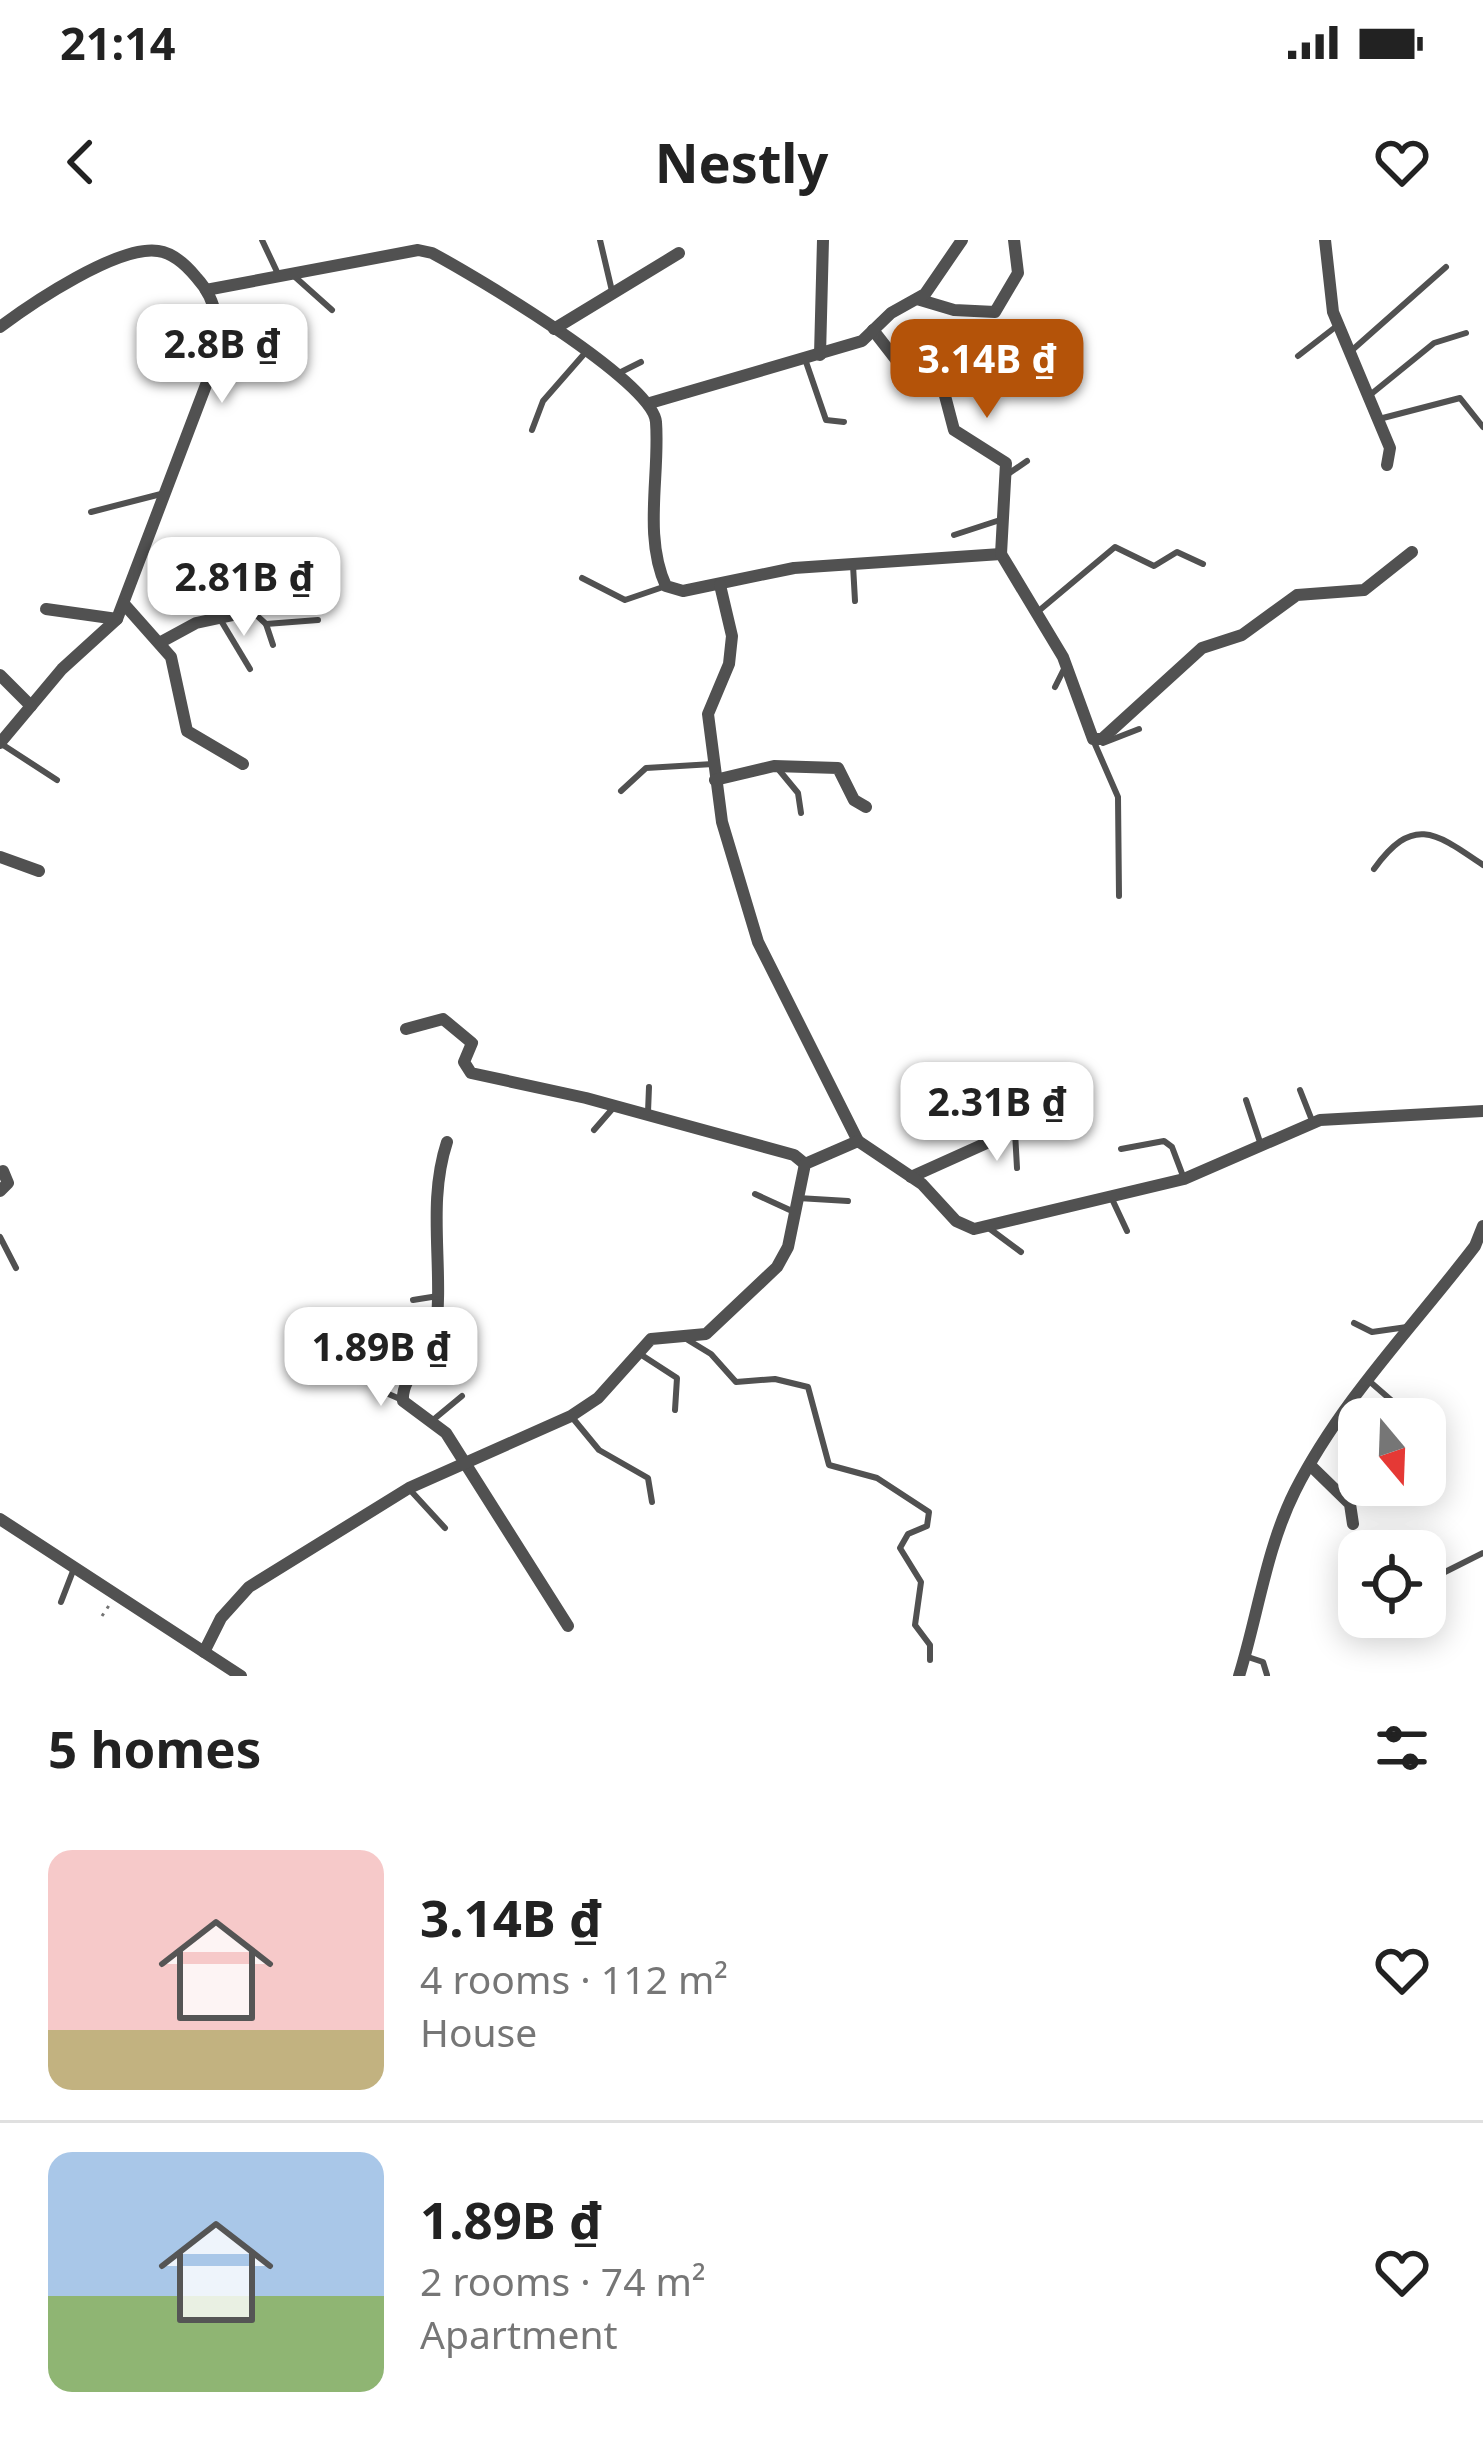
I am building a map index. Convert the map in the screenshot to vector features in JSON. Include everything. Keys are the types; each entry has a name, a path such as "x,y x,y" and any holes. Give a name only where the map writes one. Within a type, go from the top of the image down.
{"street":[{"path":"820,355 824,240"},
{"path":"650,403 854,344 916,299 962,240"},
{"path":"916,299 954,310 995,312 1018,273 1014,240"},
{"path":"1324,240 1338,325 1390,448 1387,465"},
{"path":"0,327 37,299 135,246 170,254 206,290 220,331 214,364 117,619 0,743"},
{"path":"206,290 430,247 588,351 650,403 656,422 654,518 666,586 682,591 781,570 1001,554"},
{"path":"554,329 612,291 659,270 679,253"},
{"path":"873,330 915,384 944,392 954,430 997,454 1008,474 1000,520 1001,554 1066,665 1094,742 1202,648 1242,635 1297,595 1364,590 1412,552"},
{"path":"161,642 196,623 252,611 263,580"},
{"path":"720,585 732,636 729,664 709,706 713,764 742,903 858,1141 911,1177 956,1221 974,1229 1112,1199 1184,1179 1262,1149 1312,1123 1483,1111"},
{"path":"124,604 161,642 178,674 188,731 243,764"},
{"path":"46,609 117,619"},
{"path":"0,674 31,706"},
{"path":"715,780 774,766 838,768 854,800 866,807"},
{"path":"0,856 39,871"},
{"path":"406,1029 443,1018 469,1036 472,1043 464,1062 471,1073 794,1155 806,1164"},
{"path":"911,1177 1014,1129 1009,1101 1034,1087"},
{"path":"806,1164 858,1141"},
{"path":"447,1142 435,1189 438,1296 434,1341 406,1383 403,1401 434,1420 466,1463 568,1626"},
{"path":"204,1652 221,1618 249,1587 409,1488 571,1416 598,1398 651,1340 706,1334 777,1267 788,1247 806,1164"},
{"path":"0,1191 8,1183 3,1171"},
{"path":"1239,1676 1259,1590 1294,1492 1406,1327 1475,1246 1483,1226"},
{"path":"1311,1466 1350,1504 1353,1524"},
{"path":"0,1519 241,1676"}],"lane":[{"path":"262,240 285,275 332,310"},
{"path":"600,240 612,291"},
{"path":"1348,354 1446,267"},
{"path":"1298,356 1338,325"},
{"path":"1366,399 1434,344 1466,334"},
{"path":"532,430 543,401 588,351"},
{"path":"805,359 826,420 844,422"},
{"path":"617,374 641,362"},
{"path":"1376,420 1460,398 1483,427"},
{"path":"1008,474 1027,460"},
{"path":"91,512 161,494"},
{"path":"954,535 1000,520"},
{"path":"1034,614 1115,547 1154,566 1177,552 1202,564"},
{"path":"853,565 854,601"},
{"path":"582,578 625,600 666,586"},
{"path":"252,611 266,624 273,645"},
{"path":"220,619 250,668"},
{"path":"266,624 318,620"},
{"path":"1054,686 1066,665"},
{"path":"1119,896 1118,797 1094,742 1138,729"},
{"path":"0,743 57,780"},
{"path":"621,791 640,770 713,764"},
{"path":"774,766 794,787 802,813"},
{"path":"1374,869 1397,839 1417,832 1446,842 1483,865"},
{"path":"648,1116 649,1087"},
{"path":"1300,1090 1312,1123"},
{"path":"1246,1100 1262,1149"},
{"path":"594,1130 614,1107"},
{"path":"1014,1129 1017,1168"},
{"path":"1121,1149 1169,1144 1184,1179"},
{"path":"754,1194 795,1213"},
{"path":"798,1198 848,1201"},
{"path":"1112,1199 1127,1231"},
{"path":"987,1227 1021,1252"},
{"path":"0,1237 16,1268"},
{"path":"413,1300 438,1296"},
{"path":"1354,1323 1378,1332 1406,1327"},
{"path":"678,1334 712,1354 736,1382 775,1378 808,1387 829,1466 878,1478 929,1512 926,1526 908,1534 900,1548 921,1582 915,1625 930,1646 930,1660"},
{"path":"637,1353 677,1378 675,1410"},
{"path":"354,1361 377,1389 403,1401"},
{"path":"1369,1380 1389,1398"},
{"path":"434,1420 462,1396"},
{"path":"571,1416 599,1450 644,1474 652,1502"},
{"path":"409,1488 445,1528"},
{"path":"1446,1571 1483,1553"},
{"path":"61,1602 74,1571"},
{"path":"1246,1656 1263,1662 1267,1675"}]}
